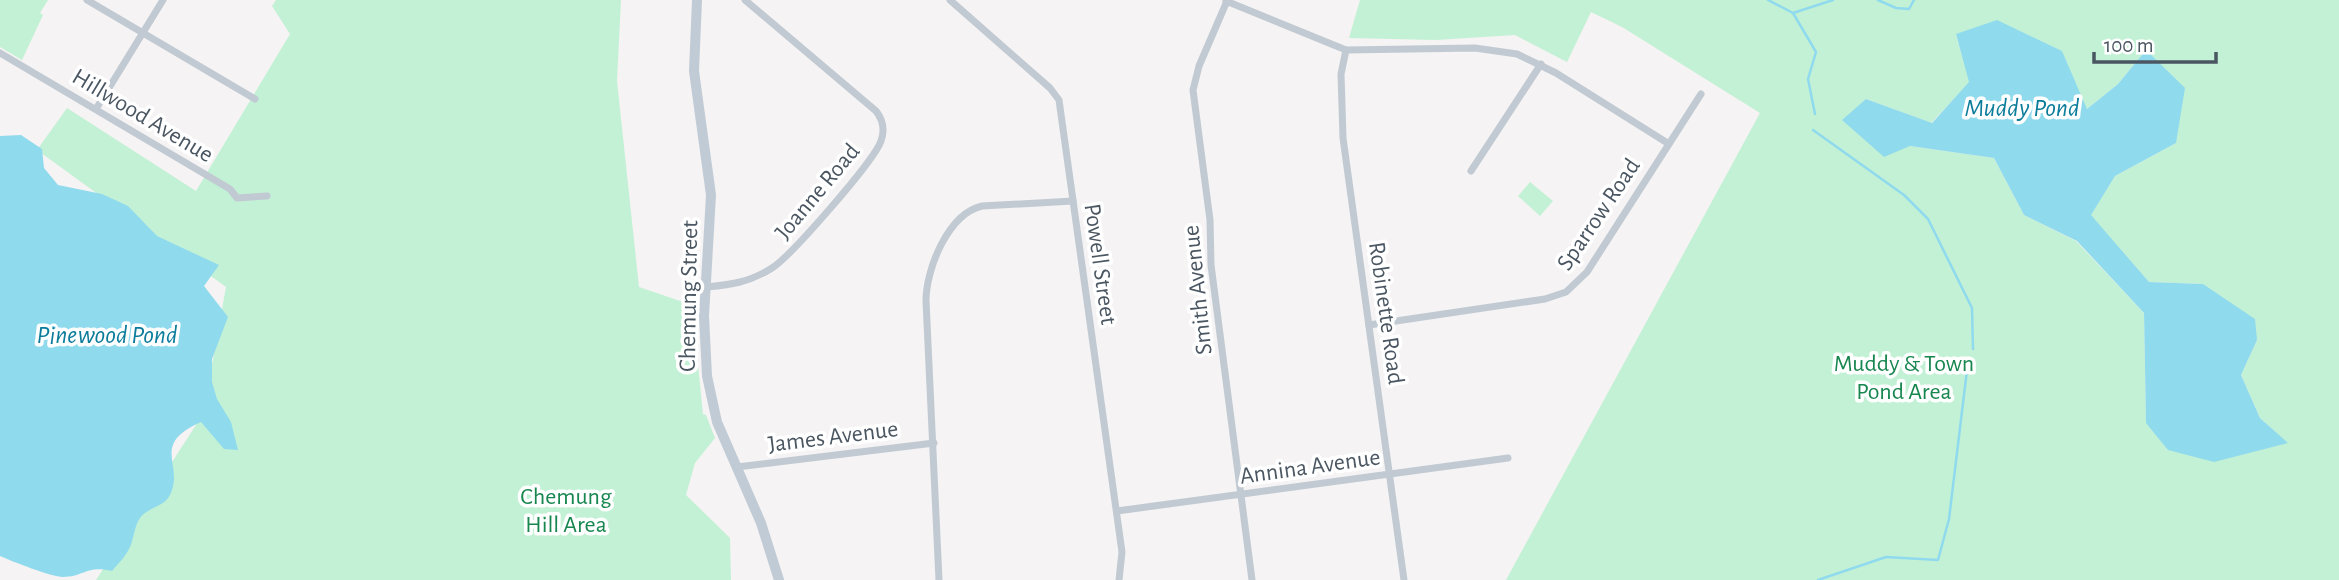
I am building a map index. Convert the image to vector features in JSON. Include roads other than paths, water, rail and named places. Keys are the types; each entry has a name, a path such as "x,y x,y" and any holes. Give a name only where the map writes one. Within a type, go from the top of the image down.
{"street":[{"path":"87,0 255,99"},
{"path":"96,109 163,0"},
{"name":"Chemung Street","path":"697,0 694,71 711,195 705,287 704,352 708,385 717,422 770,547 779,580"},
{"name":"Joanne Road","path":"705,287 753,279 783,259 873,156 883,134 876,111 745,0"},
{"name":"Powell Street","path":"950,0 1058,96 1117,511 1123,562 1119,580"},
{"path":"1225,1 1346,50 1489,49 1517,54 1541,64 1669,144"},
{"name":"Smith Avenue","path":"1225,1 1199,66 1193,97 1210,220 1211,265 1252,580"},
{"name":"Robinette Road","path":"1346,50 1341,74 1343,138 1404,580"},
{"name":"Hillwood Avenue","path":"0,53 230,189 237,198 267,195"},
{"path":"1471,172 1541,64"},
{"name":"Sparrow Road","path":"1369,325 1545,299 1566,292 1582,280 1701,94"},
{"path":"939,580 926,288 930,272 952,229 962,216 977,208 1073,201"},
{"name":"James Avenue","path":"737,467 934,443"},
{"name":"Annina Avenue","path":"1117,511 1508,458"}],"water":[{"name":"Muddy Pond","path":"1997,20 2062,51 2087,109 2118,84 2146,50 2185,88 2176,143 2115,176 2091,215 2149,282 2203,284 2255,319 2257,340 2241,375 2260,418 2288,443 2214,462 2168,450 2146,423 2144,313 2077,241 2024,215 1994,158 1910,146 1884,157 1842,120 1866,99 1932,123 1969,82 1956,34"},
{"name":"Pinewood Pond","path":"21,135 42,149 44,168 58,185 102,194 128,206 157,236 219,265 204,286 228,317 212,359 212,382 217,399 231,422 238,450 224,449 201,422 176,439 172,447 174,484 170,495 140,518 129,549 112,571 96,569 63,577 0,556 0,136"}],"waterway":[{"path":"1768,0 1793,13 1816,52 1808,79 1815,114"},
{"path":"1793,13 1833,0"},
{"path":"1878,0 1896,8 1909,9 1914,0"},
{"path":"1813,130 1904,195 1928,219 1972,308 1973,349"},
{"path":"1818,580 1886,557 1938,560 1949,519 1967,370"}],"park label":[{"name":"Muddy & Town Pond Area","path":"1904,377"},
{"name":"Chemung Hill Area","path":"566,510"}]}
